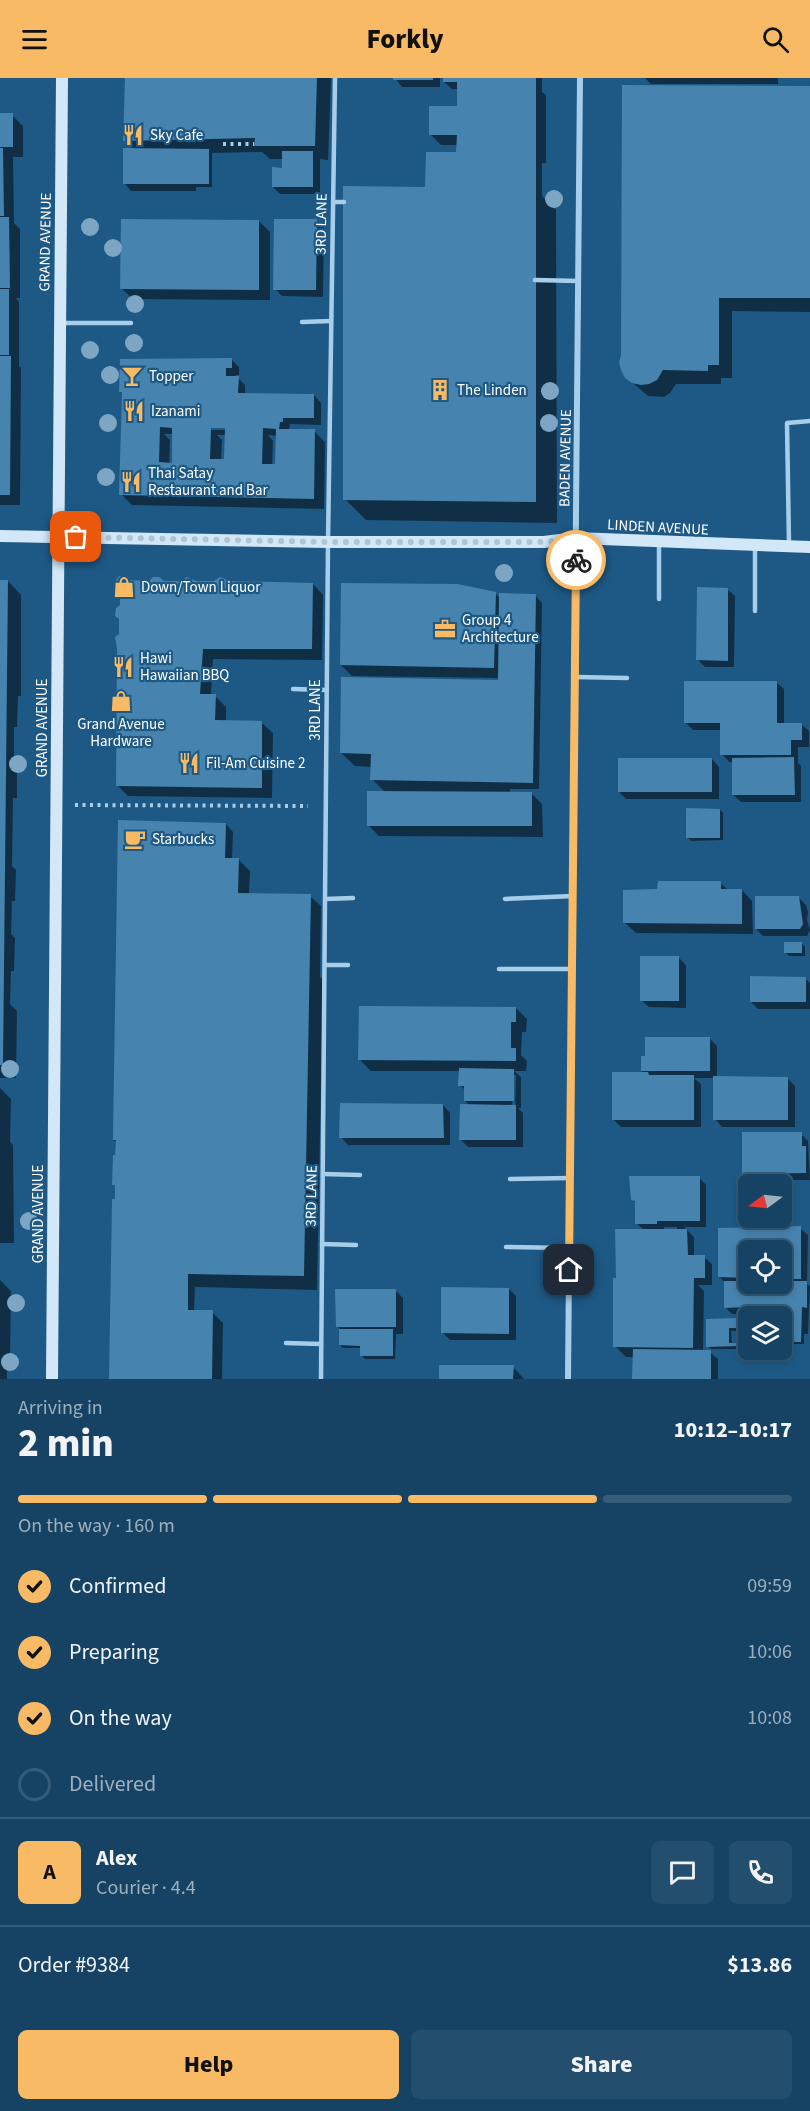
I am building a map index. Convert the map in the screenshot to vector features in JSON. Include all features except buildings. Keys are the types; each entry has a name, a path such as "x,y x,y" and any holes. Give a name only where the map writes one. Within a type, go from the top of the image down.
{"main road":[{"name":"GRAND AVENUE","path":"52,1379 62,78"},
{"name":"LINDEN AVENUE","path":"0,536 328,542 544,542 576,538 810,547"}],"street":[{"name":"BADEN AVENUE","path":"568,1379 580,78"}],"lane":[{"name":"3RD LANE","path":"321,1379 328,542 335,78"},
{"path":"333,202 344,202"},
{"path":"535,280 578,281"},
{"path":"302,322 331,321"},
{"path":"60,324 131,323"},
{"path":"789,547 786,423 810,421"},
{"path":"659,542 659,599"},
{"path":"754,546 755,611"},
{"path":"574,677 627,678"},
{"path":"293,689 327,690"},
{"path":"505,899 573,896"},
{"path":"325,899 352,898"},
{"path":"325,965 348,965"},
{"path":"499,969 572,969"},
{"path":"323,1174 360,1175"},
{"path":"510,1179 570,1178"},
{"path":"322,1244 356,1245"},
{"path":"506,1247 569,1248"},
{"path":"286,1343 321,1344"}],"path":[{"path":"223,144 254,144"},
{"path":"57,805 326,806"}],"way so far":[{"path":"76,537 328,542 544,542 576,538 576,560"}],"place":[{"name":"Sky Cafe","path":"133,135"},
{"name":"Topper","path":"132,376"},
{"name":"The Linden","path":"440,390"},
{"name":"Izanami","path":"134,411"},
{"name":"Thai Satay Restaurant and Bar","path":"131,482"},
{"name":"Down/Town Liquor","path":"124,587"},
{"name":"Group 4 Architecture","path":"445,629"},
{"name":"Hawi Hawaiian BBQ","path":"123,667"},
{"name":"Grand Avenue Hardware","path":"121,701"},
{"name":"Fil-Am Cuisine 2","path":"189,763"},
{"name":"Starbucks","path":"135,839"}],"route":[{"path":"569,1270 576,560"}]}
